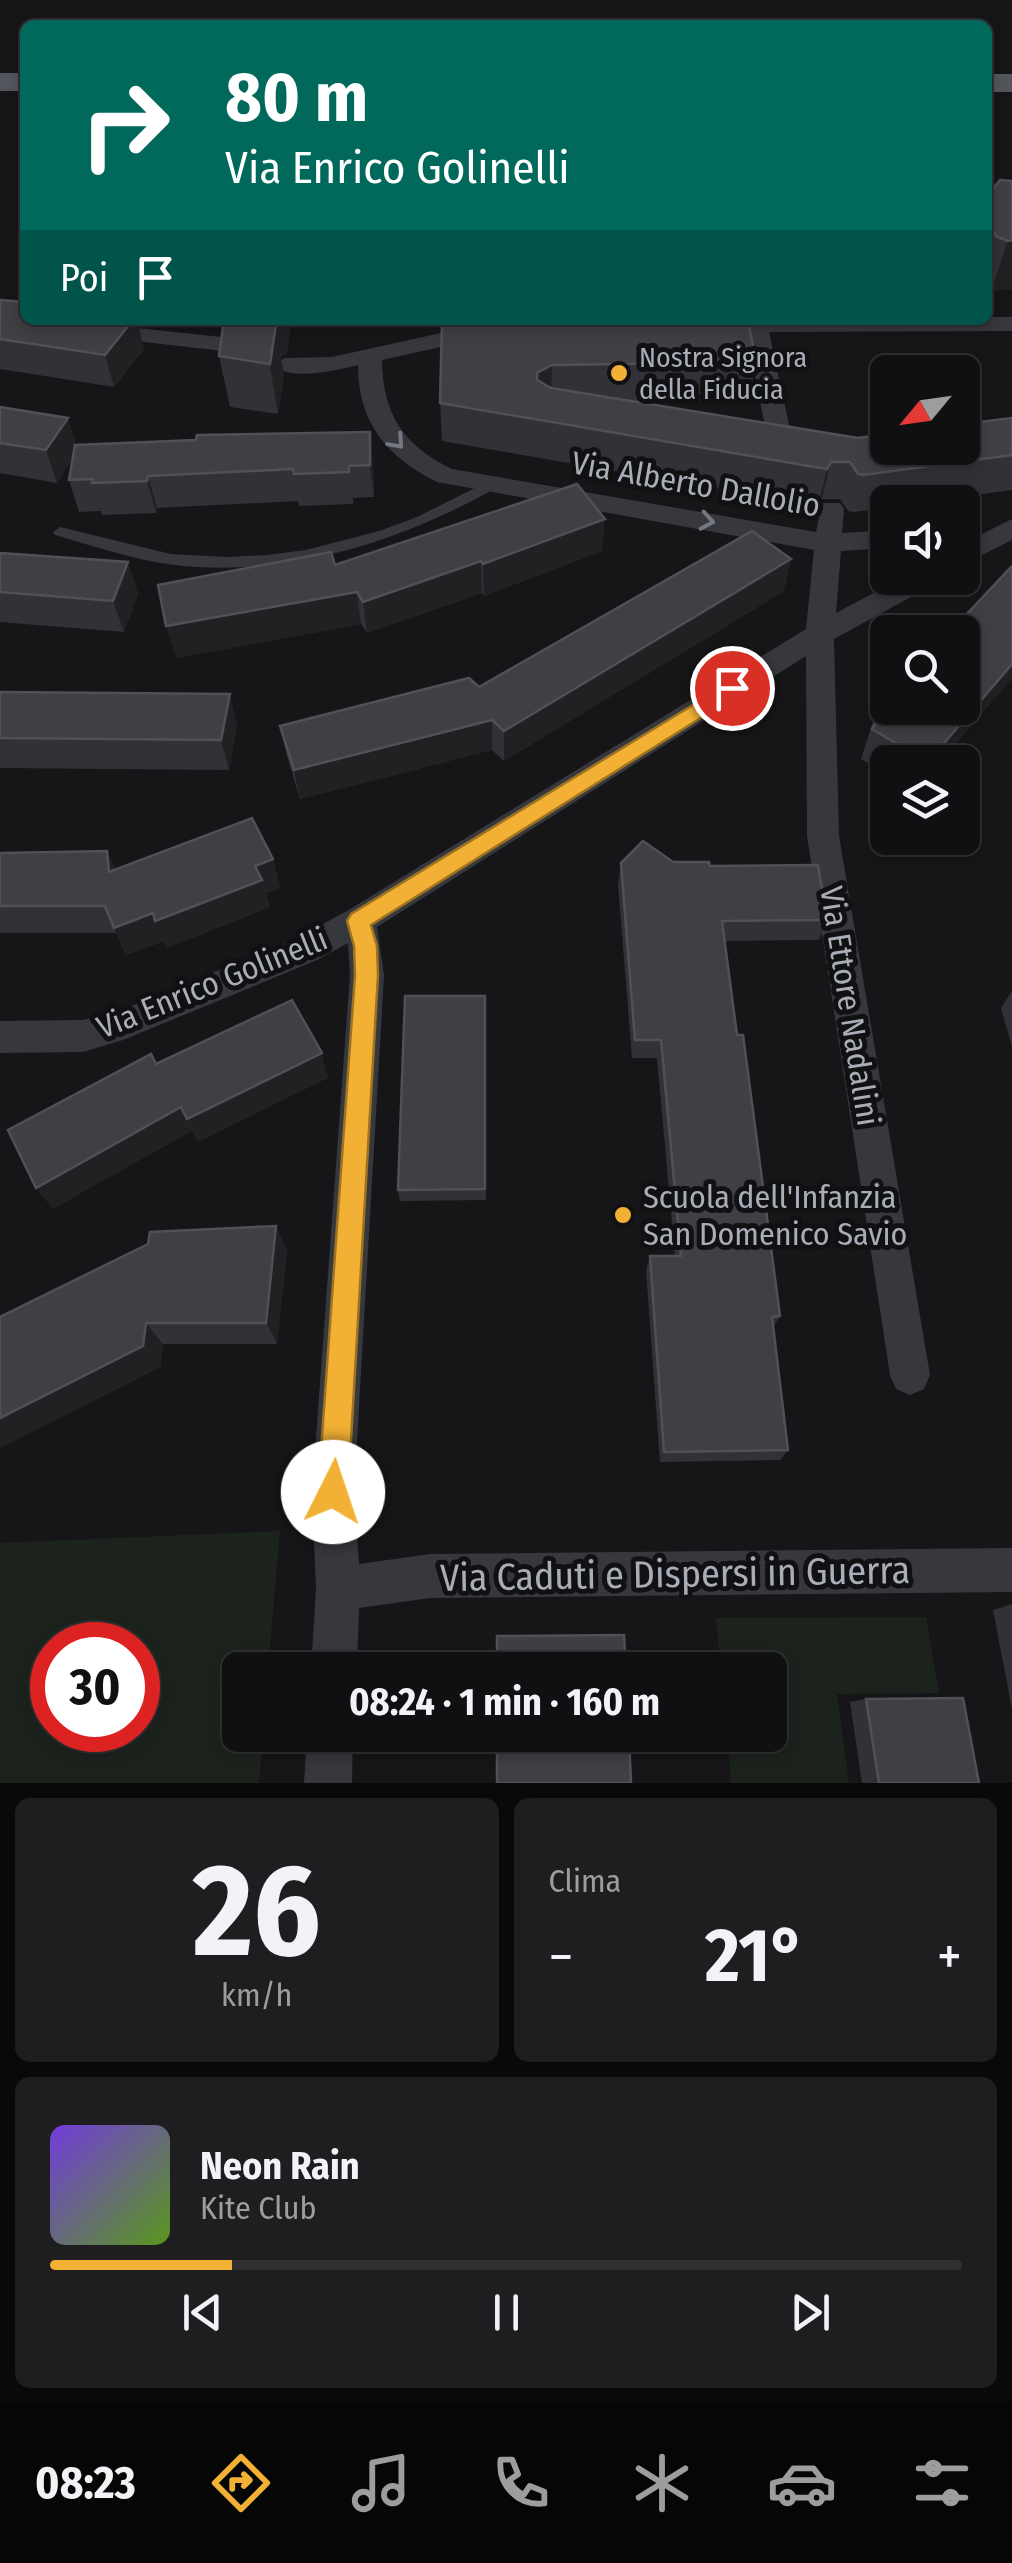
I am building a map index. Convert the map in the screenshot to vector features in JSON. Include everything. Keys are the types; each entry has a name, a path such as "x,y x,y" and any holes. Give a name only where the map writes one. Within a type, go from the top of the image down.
{"street":[{"path":"756,325 780,441 870,446"},
{"path":"75,328 240,353"},
{"path":"286,359 332,364 498,328"},
{"name":"Via Alberto Dallolio","path":"370,354 369,391 374,410 402,450 446,476 828,542 870,540"},
{"path":"759,449 834,468 870,456"},
{"path":"820,634 831,508"},
{"path":"980,528 1012,525"},
{"path":"980,545 1012,525"},
{"name":"Via Enrico Golinelli","path":"0,1038 83,1036 122,1025 305,950 359,921 820,634 892,595"},
{"name":"Via Ettore Nadalini","path":"820,634 823,836 910,1376"},
{"path":"335,1652 338,1589 333,1492 366,975 366,946 359,921"},
{"name":"Via Caduti e Dispersi in Guerra","path":"338,1589 430,1576 1012,1570"},
{"path":"328,1783 329,1752"}],"lane":[{"path":"60,532 186,561 283,558 340,549 377,538 493,484"}],"shaded area":[{"path":"280,1531 270,1652 222,1652 222,1752 262,1752 259,1783 0,1783 0,1543"},
{"path":"926,1617 939,1693 837,1694 849,1783 731,1783 728,1752 787,1752 787,1652 719,1652 716,1618"}],"building":[{"path":"1000,180 1012,181 1012,240 997,237 992,230 992,190"},
{"path":"0,300 20,302 20,325 129,325 105,355 0,339"},
{"path":"223,325 276,325 270,364 219,356"},
{"path":"442,325 749,325 756,362 552,365 537,373 537,380 551,388 858,438 870,436 870,465 938,465 863,475 850,462 831,462 827,469 440,403"},
{"path":"0,407 68,418 46,450 0,443"},
{"path":"1012,418 1012,455 980,459 980,422"},
{"path":"370,432 370,465 349,466 349,472 294,474 293,469 148,476 147,481 69,480 75,445 196,440 197,435"},
{"path":"577,484 605,519 483,564 481,561 363,602 357,592 166,626 158,585 331,552 335,565"},
{"path":"752,531 791,559 504,731 492,720 294,770 280,726 469,678 479,687"},
{"path":"0,553 128,562 113,601 0,592"},
{"path":"1012,566 1012,664 980,701 980,615 966,615"},
{"path":"0,692 230,694 221,740 0,738"},
{"path":"874,725 960,725 943,745 899,745 872,729"},
{"path":"252,818 273,859 255,866 262,880 155,921 153,913 114,928 105,906 0,906 0,853 107,851 109,872"},
{"path":"643,841 673,862 709,862 710,866 818,865 827,920 722,921 737,1035 743,1035 780,1316 772,1317 788,1450 664,1452 650,1256 681,1256 661,1040 635,1040 621,863"},
{"path":"405,996 485,996 485,1189 398,1190"},
{"path":"292,1000 322,1053 187,1119 181,1107 36,1188 8,1130 151,1054 156,1064"},
{"path":"276,1226 266,1323 146,1323 143,1346 0,1418 0,1317 148,1244 150,1232"},
{"path":"624,1635 625,1652 497,1652 497,1636"},
{"path":"963,1698 979,1783 879,1783 866,1699"},
{"path":"497,1752 630,1752 631,1783 497,1783"}],"place":[{"name":"Nostra Signora della Fiducia","path":"619,373"},
{"name":"Scuola dell'Infanzia San Domenico Savio","path":"623,1215"}],"route":[{"path":"333,1492 366,975 366,946 359,921 732,688"}]}
